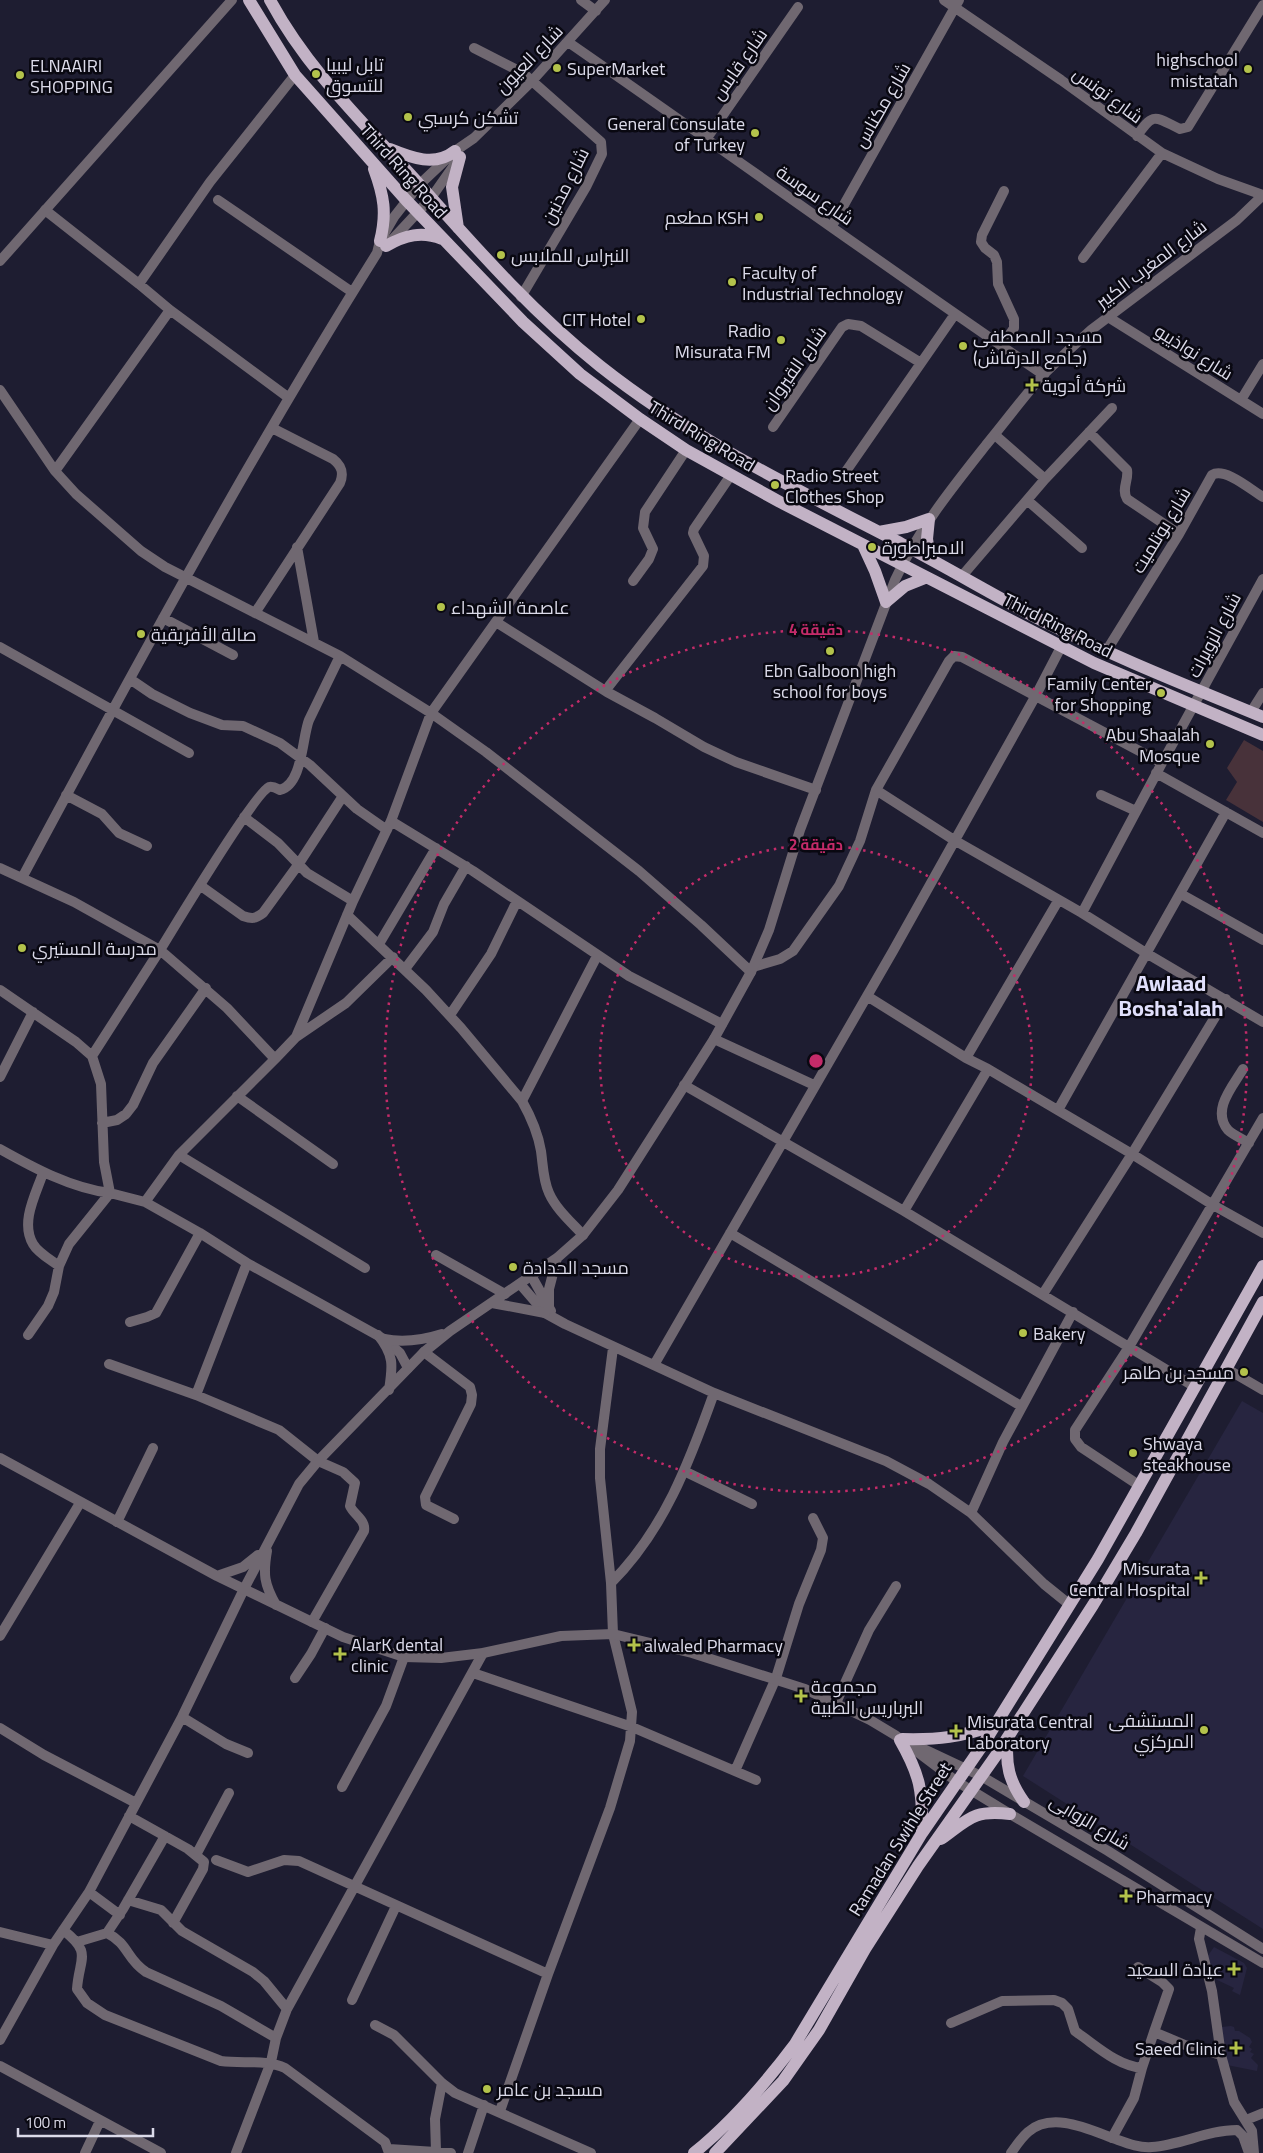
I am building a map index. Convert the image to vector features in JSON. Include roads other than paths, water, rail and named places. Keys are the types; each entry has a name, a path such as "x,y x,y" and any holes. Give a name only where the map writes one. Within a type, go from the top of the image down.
{"main road":[{"name":"Third Ring Road","path":"249,0 294,74 406,200 551,348 580,374 640,419 686,450 731,475 901,566 1094,664 1263,735"},
{"name":"Third Ring Road","path":"270,0 296,42 328,85 521,297 598,364 675,421 740,459 1040,619 1257,715"},
{"path":"385,147 418,160 440,159 458,154 452,187 452,198 458,230"},
{"path":"369,160 378,179 385,207 385,224 381,247"},
{"path":"381,247 406,236 418,234 444,240"},
{"path":"879,532 906,527 929,519 927,531 930,559"},
{"path":"863,545 886,602 905,586 925,578"},
{"name":"Ramadan Swihle Street","path":"694,2153 750,2099 775,2071 794,2044 922,1833 995,1725 1098,1559 1263,1266"},
{"name":"Ramadan Swihle Street","path":"714,2153 777,2088 819,2030 865,1949 970,1790 1008,1737 1115,1570 1263,1302"},
{"path":"899,1738 942,1739 967,1734 995,1725"},
{"path":"1008,1737 1006,1753 1008,1773 1024,1802"},
{"path":"899,1738 915,1767 921,1788 922,1833"},
{"path":"933,1845 977,1814 992,1812 1010,1814"}],"street":[{"path":"0,261 232,0"},
{"path":"581,0 596,10"},
{"name":"شارع العيون","path":"458,154 532,81 605,0"},
{"name":"شارع تونس","path":"944,0 957,4 1162,153 1218,179 1263,195"},
{"name":"شارع مكناس","path":"832,226 957,4"},
{"path":"1137,136 1148,120 1152,118 1158,118 1180,129 1188,127 1263,5"},
{"name":"شارع قابس","path":"707,138 798,7"},
{"name":"شارع سوسة","path":"568,42 832,226 954,314 1044,375"},
{"name":"شارع مدنين","path":"474,48 523,73 601,142 602,154 586,187 521,297"},
{"path":"139,284 210,182 294,74"},
{"path":"1083,258 1162,153"},
{"path":"22,878 163,618 289,398 381,247 406,200 420,185 458,154"},
{"path":"381,247 431,198 458,154"},
{"path":"1002,346 1014,328 1014,319 998,284 997,262 994,255 981,242 982,235 1004,191"},
{"name":"شارع المغرب الكبير","path":"450,1331 532,1277 583,1235 618,1190 714,1039 752,970 768,930 800,830 886,602 910,548 929,519 1044,375 1091,330 1236,220 1263,195"},
{"path":"218,200 352,292"},
{"path":"45,210 170,310 289,398"},
{"path":"55,471 170,310"},
{"path":"842,477 954,314"},
{"name":"شارع نواذيبو","path":"1108,317 1263,414"},
{"name":"شارع القيروان","path":"772,427 842,327 848,324 861,326 921,363"},
{"path":"1241,400 1263,364"},
{"path":"0,390 55,471 76,494 141,552 153,560 340,656 431,713 486,752 639,871 752,970 787,956 797,947 839,886 854,858 876,790 949,661 954,656 962,657 1162,762"},
{"path":"962,576 1045,479 1112,408"},
{"path":"296,1037 353,901 389,826 431,713 640,419"},
{"path":"255,612 340,483 342,473 338,463 333,459 272,428"},
{"path":"1089,432 1127,470 1128,476 1124,491 1127,499 1179,534"},
{"path":"995,435 1045,479"},
{"path":"633,581 649,559 653,549 644,528 645,512 686,450"},
{"name":"شارع بوتلميت","path":"1107,650 1179,534 1210,478 1215,473 1225,473 1263,497"},
{"path":"609,686 703,566 704,556 693,533 694,529 731,475"},
{"path":"1027,500 1082,548"},
{"path":"297,548 314,642"},
{"name":"شارع الزويرات","path":"1082,913 1156,773 1263,579"},
{"path":"163,618 233,655"},
{"path":"496,622 607,692 704,748 736,762 816,790"},
{"path":"0,647 190,753"},
{"path":"654,1365 781,1141 867,996 1035,697 1061,647"},
{"path":"92,1056 244,817 266,790 272,787 280,790 284,789 290,782 302,758 308,722 340,656"},
{"path":"130,679 152,694 190,714 222,725 243,726 280,743 302,758 343,796 389,826 436,848 466,866 597,956 643,984 722,1024"},
{"path":"1257,715 1263,693"},
{"path":"1156,773 1263,833"},
{"path":"876,790 954,840 1082,913 1263,1022"},
{"path":"66,795 102,814 119,833 147,846"},
{"path":"1100,795 1136,811"},
{"path":"201,886 243,916 251,919 256,918 263,913 298,865 343,796"},
{"path":"1058,1110 1226,812"},
{"path":"244,817 278,842 306,873 353,901"},
{"path":"379,944 436,848"},
{"path":"405,969 433,932 444,904 466,866"},
{"path":"0,868 74,902 160,950 206,988 275,1058"},
{"path":"1181,894 1263,940"},
{"path":"450,1016 491,954 517,901"},
{"path":"966,1058 1058,901"},
{"path":"348,916 405,969 450,1016 522,1101 539,1139 544,1178 550,1195 583,1235"},
{"path":"522,1101 597,956"},
{"path":"145,1202 179,1155 296,1037 346,1003 393,958"},
{"path":"102,1123 117,1120 126,1114 133,1105 153,1063 206,988"},
{"path":"0,990 76,1042 92,1056 101,1084 104,1162 110,1193 69,1244 59,1266 54,1292 48,1306 28,1336"},
{"path":"867,996 966,1058 988,1068 1132,1154 1212,1205 1263,1233"},
{"path":"1043,1294 1132,1154 1226,1000"},
{"path":"0,1077 33,1012"},
{"path":"714,1039 814,1085"},
{"path":"904,1211 988,1068"},
{"path":"1243,1069 1222,1104 1222,1114 1228,1129 1249,1143"},
{"path":"684,1085 904,1211 1195,1387"},
{"path":"237,1096 334,1164"},
{"path":"1140,1486 1081,1447 1074,1435 1080,1419 1129,1347 1263,1118"},
{"path":"0,1149 43,1173 96,1191 145,1202 200,1233 247,1263 381,1337 396,1342 411,1341 450,1331"},
{"path":"179,1155 365,1268"},
{"path":"43,1173 27,1226 33,1245 59,1266"},
{"path":"130,1322 156,1313 200,1233"},
{"path":"730,1233 1021,1406"},
{"path":"436,1255 505,1294"},
{"path":"547,1311 549,1289 557,1258"},
{"path":"196,1395 247,1263"},
{"path":"532,1277 547,1311"},
{"path":"520,1284 559,1321 613,1348 714,1393 886,1461 929,1484 971,1513 1044,1584 1070,1605"},
{"path":"492,1303 547,1311"},
{"path":"971,1513 989,1470 1021,1406 1073,1312"},
{"path":"0,2040 53,1945 89,1892 182,1717 244,1589 299,1484 318,1461 408,1368 450,1331"},
{"path":"381,1337 400,1353 408,1368"},
{"path":"381,1337 392,1359 388,1390"},
{"path":"500,2111 548,1974 610,1808 630,1741 632,1726 629,1697 613,1634 611,1583 600,1478 600,1449 613,1348"},
{"path":"424,1352 470,1387 472,1395 470,1404 425,1497 426,1504 430,1508 454,1520"},
{"path":"109,1364 196,1395 279,1430 318,1461 343,1472 355,1483 350,1506 365,1526 351,1556 312,1622"},
{"path":"1227,1369 1263,1390"},
{"path":"611,1583 633,1560 649,1538 684,1472 714,1393"},
{"path":"117,1522 153,1448"},
{"path":"0,1458 217,1576 363,1645 404,1657 441,1658 483,1653 561,1636 613,1634 657,1643 776,1678 836,1703 899,1738"},
{"path":"684,1472 752,1504"},
{"path":"1,1631 80,1503"},
{"path":"735,1771 776,1678 801,1596 823,1545 822,1534 814,1518"},
{"path":"217,1576 243,1567 252,1561 267,1544"},
{"path":"267,1544 264,1577 267,1590 276,1604"},
{"path":"836,1703 869,1630 896,1586"},
{"path":"295,1678 325,1628"},
{"path":"236,2153 271,2062 276,2038 287,2009 483,1653"},
{"path":"342,1787 386,1706 404,1657"},
{"path":"473,1673 632,1726 756,1780"},
{"path":"182,1717 226,1744 248,1753"},
{"path":"0,1728 44,1755 136,1803"},
{"name":"شارع الزوابى","path":"899,1738 981,1776 1108,1851 1263,1949"},
{"name":"شارع الزوابى","path":"899,1738 970,1790 1263,1963"},
{"path":"196,1855 229,1793"},
{"path":"129,1816 196,1855 204,1862 203,1869 173,1923"},
{"path":"77,1942 107,1933 120,1915 165,1836"},
{"path":"1098,1866 1108,1851"},
{"path":"216,1860 248,1872 284,1860 299,1861 548,1974"},
{"path":"89,1892 120,1915"},
{"path":"128,1900 161,1910 173,1923 192,1937 253,1972 264,1981 287,2009"},
{"path":"352,2000 396,1906"},
{"path":"1201,1928 1199,1939 1212,1991 1221,2055 1234,2102 1252,2131 1254,2153"},
{"path":"63,1930 82,1949 83,1957 77,1989 86,2003 105,2015 221,2062 237,2064 271,2062 288,2070 385,2142 389,2151 436,2150 451,2153"},
{"path":"0,1932 53,1945"},
{"path":"107,1933 118,1939 136,1965 146,1972 221,2006 276,2038"},
{"path":"1112,2138 1134,2098 1142,2068 1169,1989 1162,1982 1138,1968"},
{"path":"951,2023 1002,2001 1058,2000 1068,2009 1075,2031 1115,2060 1131,2067 1142,2068"},
{"path":"375,2025 394,2035 442,2083 456,2093 591,2153"},
{"path":"1154,2032 1185,2045 1221,2055"},
{"path":"0,2066 161,2153"},
{"path":"436,2150 435,2119 442,2083"},
{"path":"468,2153 484,2105"},
{"path":"1246,2120 1263,2113"},
{"path":"85,2153 100,2121"},
{"path":"1011,2153 1029,2131 1043,2124 1059,2122 1151,2150 1224,2130 1237,2130 1243,2136 1249,2153"}],"place":[{"name":"SuperMarket","path":"557,68"},
{"name":"highschool mistatah","path":"1248,69"},
{"name":"تابل ليبيا للتسوق","path":"316,74"},
{"name":"ELNAAIRI SHOPPING","path":"20,75"},
{"name":"تشكن كرسبي","path":"408,117"},
{"name":"General Consulate of Turkey","path":"755,133"},
{"name":"مطعم KSH","path":"759,217"},
{"name":"النبراس للملابس","path":"501,255"},
{"name":"Faculty of Industrial Technology","path":"732,282"},
{"name":"CIT Hotel","path":"641,319"},
{"name":"Radio Misurata FM","path":"781,340"},
{"name":"مسجد المصطفى (جامع الدرقاش)","path":"963,346"},
{"name":"شركة أدوية","path":"1032,385"},
{"name":"Radio Street Clothes Shop","path":"775,485"},
{"name":"الامبراطورة","path":"872,547"},
{"name":"عاصمة الشهداء","path":"441,607"},
{"name":"صالة الأفريقية","path":"141,634"},
{"name":"Ebn Galboon high school for boys","path":"830,651"},
{"name":"Family Center for Shopping","path":"1161,693"},
{"name":"Abu Shaalah Mosque","path":"1210,744"},
{"name":"مدرسة المستيري","path":"22,948"},
{"name":"مسجد الحدادة","path":"513,1267"},
{"name":"Bakery","path":"1023,1333"},
{"name":"مسجد بن طاهر","path":"1244,1372"},
{"name":"Shwaya steakhouse","path":"1133,1453"},
{"name":"Misurata Central Hospital","path":"1201,1578"},
{"name":"alwaled Pharmacy","path":"634,1645"},
{"name":"AlarK dental clinic","path":"340,1654"},
{"name":"مجموعة البرباريس الطبية","path":"801,1696"},
{"name":"المستشفى المركزي","path":"1204,1730"},
{"name":"Misurata Central Laboratory","path":"956,1731"},
{"name":"Pharmacy","path":"1126,1896"},
{"name":"عيادة السعيد","path":"1234,1969"},
{"name":"Saeed Clinic","path":"1236,2048"},
{"name":"مسجد بن عامر","path":"487,2089"}],"district":[{"name":"Awlaad Bosha'alah","path":"1171,996"}]}
